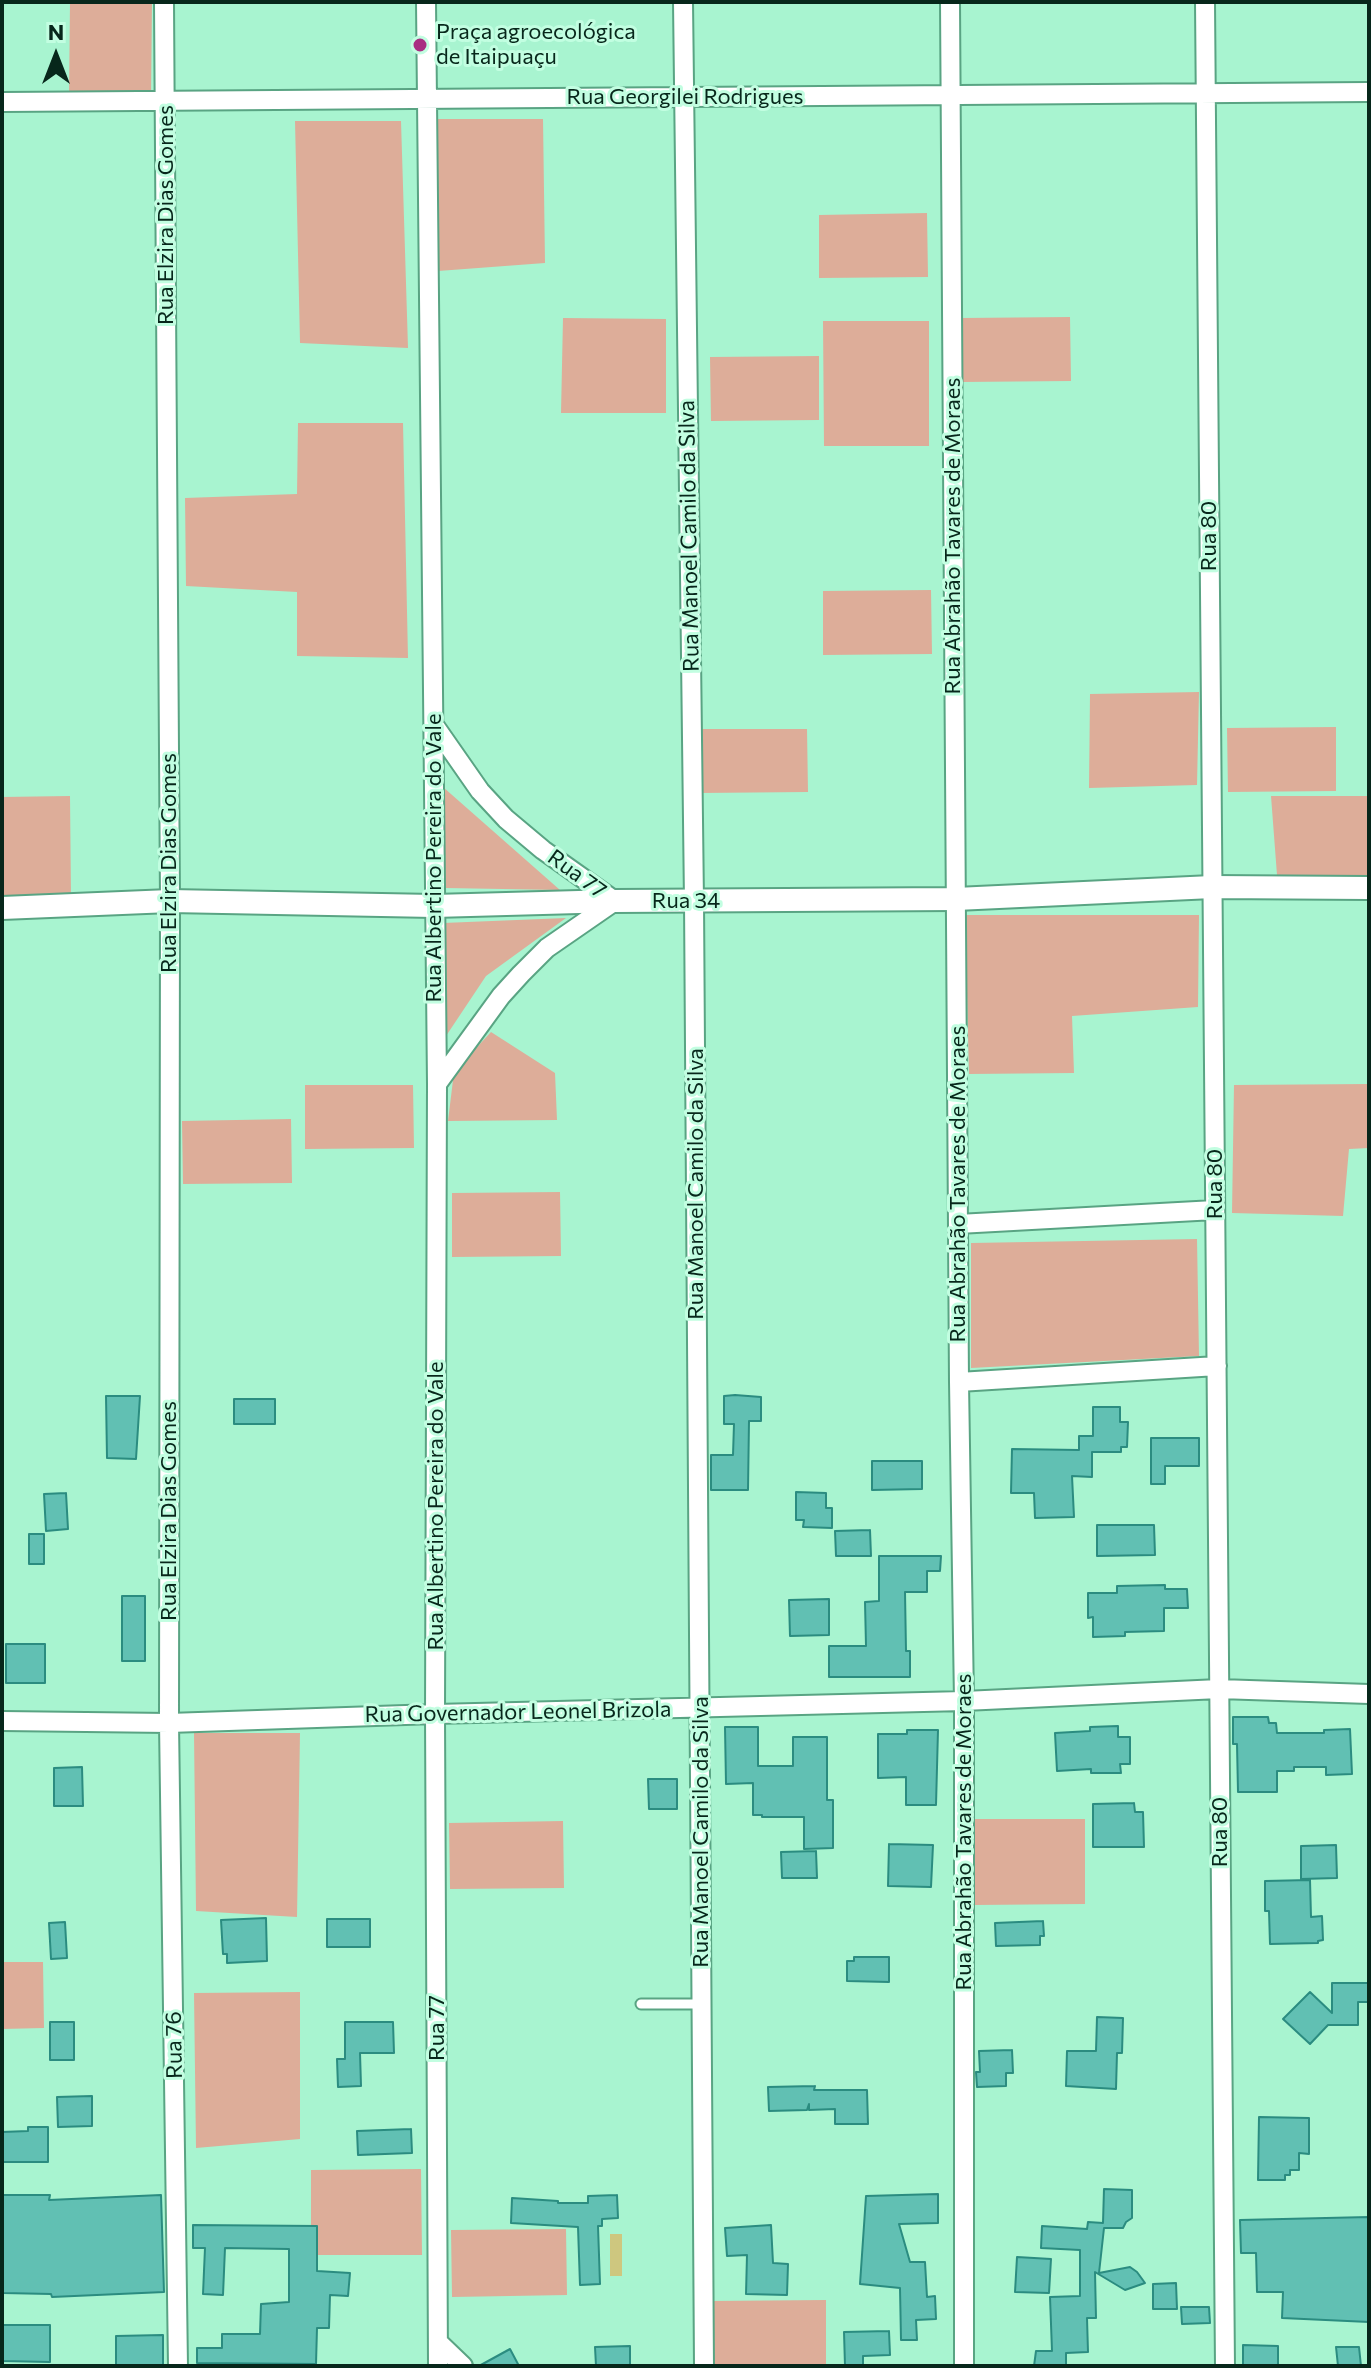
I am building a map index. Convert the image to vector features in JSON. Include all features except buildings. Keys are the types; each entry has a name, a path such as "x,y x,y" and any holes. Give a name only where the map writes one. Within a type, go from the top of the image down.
{"street":[{"name":"Rua Elzira Dias Gomes","path":"164,2 170,901 169,1723"},
{"name":"Rua Albertino Pereira do Vale","path":"426,2 437,1084 435,1714"},
{"name":"Rua Manoel Camilo da Silva","path":"683,2 694,901 704,2366"},
{"name":"Rua Abrahão Tavares de Moraes","path":"950,2 964,1701 964,2366"},
{"name":"Rua 80","path":"1205,2 1225,2366"},
{"name":"Rua Georgilei Rodrigues","path":"2,102 1369,92"},
{"name":"Rua 77","path":"433,725 480,791 506,819 543,850 615,901 547,948 521,974 501,996 437,1084"},
{"name":"Rua 34","path":"2,908 170,901 434,906 615,901 956,899 1212,887 1369,888"},
{"path":"958,1224 1215,1210"},
{"path":"959,1382 1217,1366"},
{"name":"Rua Governador Leonel Brizola","path":"2,1721 169,1723 964,1701 1219,1689 1369,1694"},
{"name":"Rua 77","path":"435,1714 438,2366"},
{"name":"Rua 76","path":"169,1723 178,2366"},
{"path":"438,2342 463,2366"}],"lane":[{"path":"641,2004 699,2004 702,2010"}],"shaded area":[{"path":"70,2 152,2 151,98 69,97"},
{"path":"437,119 543,119 545,263 438,271"},
{"path":"295,121 401,121 408,348 300,343"},
{"path":"927,213 928,277 819,278 819,215"},
{"path":"1070,317 1071,381 962,382 962,318"},
{"path":"563,318 666,319 666,413 561,413"},
{"path":"823,321 929,321 929,446 824,446"},
{"path":"819,356 819,420 711,421 710,357"},
{"path":"298,423 403,423 408,658 297,656 297,592 186,586 185,498 297,494"},
{"path":"931,590 932,654 823,655 823,591"},
{"path":"1199,692 1197,785 1089,788 1090,694"},
{"path":"1336,727 1336,791 1228,792 1227,728"},
{"path":"698,729 807,729 808,792 699,793"},
{"path":"443,787 560,890 445,888"},
{"path":"70,796 71,898 2,898 2,797"},
{"path":"1271,796 1369,796 1369,876 1277,875"},
{"path":"965,915 1199,915 1198,1007 1072,1016 1074,1073 969,1074"},
{"path":"566,918 486,976 444,1039 443,923"},
{"path":"491,1032 555,1073 557,1120 448,1121 454,1072"},
{"path":"1369,1084 1369,1148 1349,1149 1343,1216 1232,1213 1234,1085"},
{"path":"305,1085 413,1085 414,1148 305,1149"},
{"path":"291,1119 292,1183 183,1184 182,1121"},
{"path":"560,1192 561,1256 452,1257 452,1193"},
{"path":"1197,1239 1199,1356 971,1368 971,1243"},
{"path":"194,1733 300,1733 297,1917 196,1911"},
{"path":"974,1819 1085,1819 1085,1904 974,1905"},
{"path":"563,1821 564,1888 450,1889 449,1823"},
{"path":"2,1962 43,1962 44,2028 2,2029"},
{"path":"300,1992 300,2139 196,2148 194,1993"},
{"path":"421,2169 422,2255 311,2255 311,2170"},
{"path":"566,2229 567,2295 452,2297 451,2230"},
{"path":"610,2234 622,2234 622,2276 610,2276"},
{"path":"826,2300 826,2366 712,2366 711,2301"}],"place":[{"name":"Praça agroecológica de Itaipuaçu","path":"420,45"}]}
